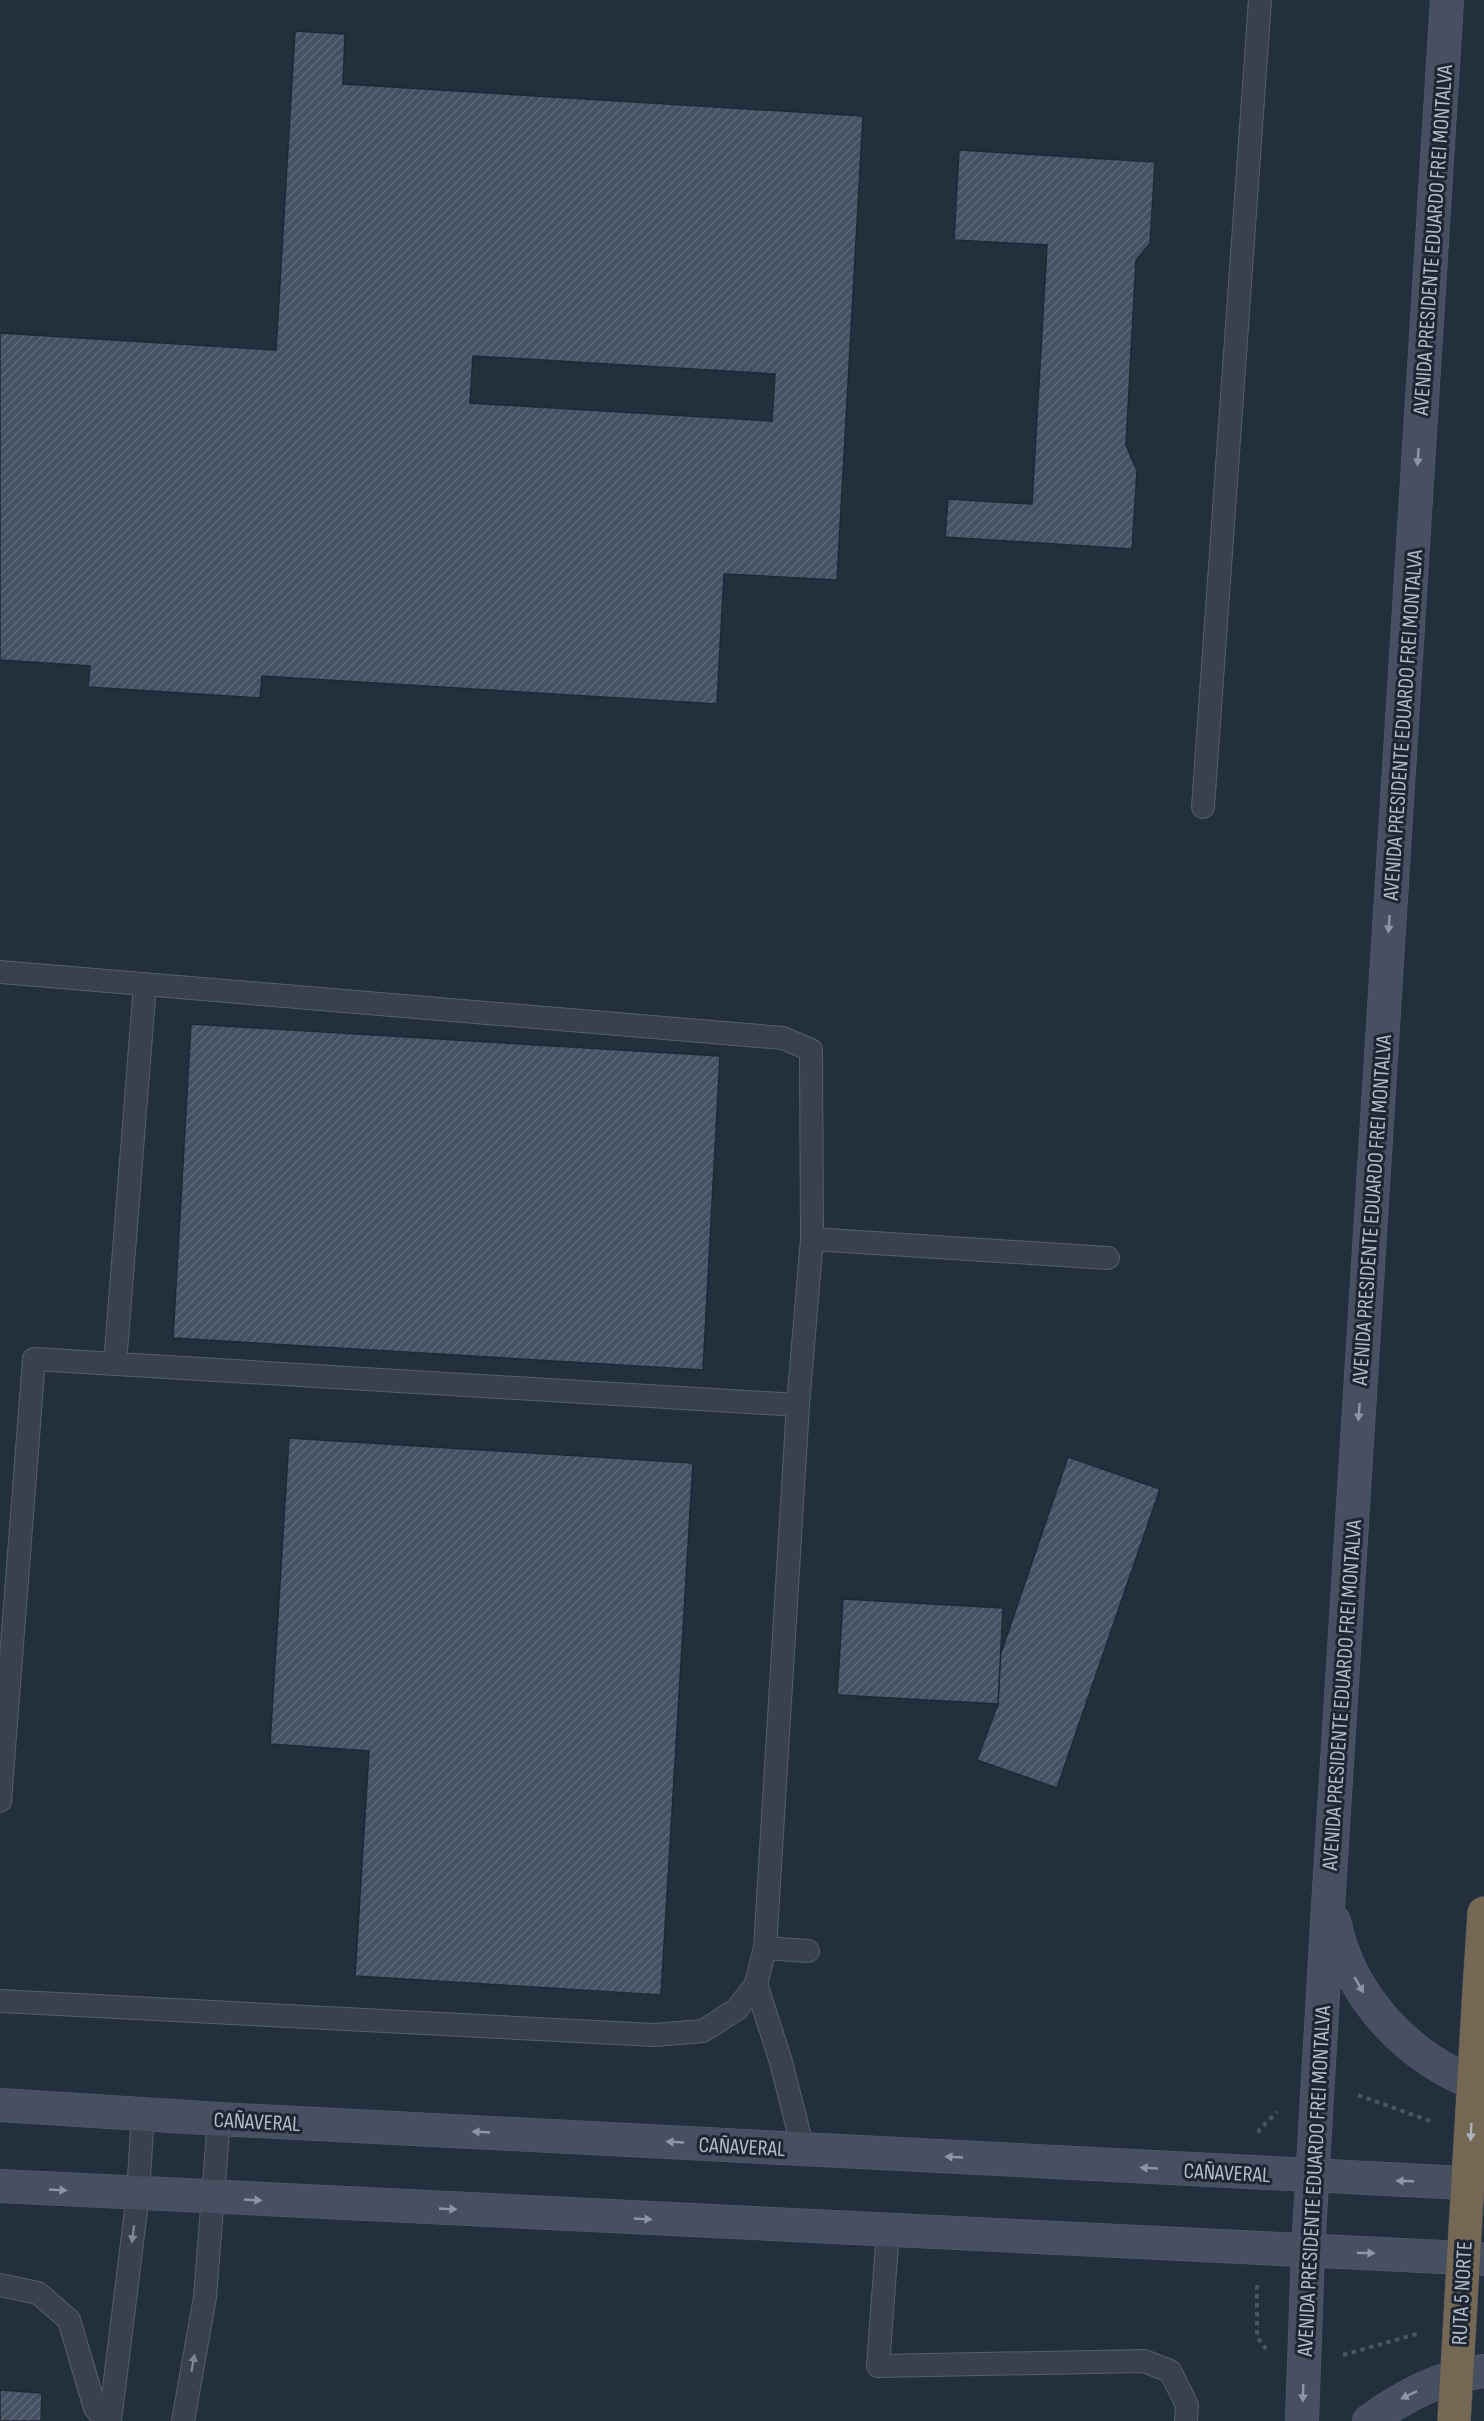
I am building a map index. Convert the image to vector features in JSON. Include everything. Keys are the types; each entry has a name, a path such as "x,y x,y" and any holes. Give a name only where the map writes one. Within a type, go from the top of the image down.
{"highway":[{"name":"RUTA 5 NORTE","path":"1454,2421 1484,1913"}],"street":[{"name":"AVENIDA PRESIDENTE EDUARDO FREI MONTALVA","path":"1302,2421 1308,2251 1329,1890 1447,0"},
{"path":"1329,1890 1335,1924 1345,1958 1360,1988 1381,2017 1405,2043 1433,2064 1464,2080 1484,2087"},
{"name":"CAÑAVERAL","path":"0,2105 219,2119 1484,2184"},
{"path":"0,2186 1484,2259"},
{"path":"1369,2421 1401,2399 1435,2383 1484,2371"}],"lane":[{"path":"1203,807 1260,0"},
{"path":"0,972 783,1038 811,1050 812,1239 798,1406 765,1948 756,1984 737,2009 703,2031 654,2035 0,2001"},
{"path":"115,1364 145,985"},
{"path":"812,1239 1108,1258"},
{"path":"0,1801 34,1359 798,1406"},
{"path":"765,1948 808,1951"},
{"path":"756,1984 781,2062 803,2149"},
{"path":"108,2421 138,2194 143,2113"},
{"path":"183,2421 205,2297 219,2119"},
{"path":"888,2230 878,2366 1144,2361 1170,2371 1187,2406 1186,2421"},
{"path":"0,2285 38,2293 69,2319 95,2408 108,2421"}],"path":[{"path":"1358,2095 1437,2123"},
{"path":"1343,2355 1429,2330"},
{"path":"1257,2337 1269,2353"}],"building":[{"path":"295,31 345,34 343,84 863,116 837,580 724,574 717,704 262,676 260,698 88,687 90,666 0,660 0,333 276,350","holes":["473,356 775,374 772,421 470,403"]},
{"path":"959,150 1155,162 1150,244 1136,260 1126,445 1137,471 1132,549 945,537 948,499 1032,504 1047,245 954,240"},
{"path":"191,1024 720,1056 703,1370 173,1338"},
{"path":"289,1438 693,1463 661,1995 355,1976 369,1751 270,1744"},
{"path":"1068,1457 1160,1489 1057,1788 977,1760 998,1704 1000,1656"},
{"path":"843,1599 1003,1608 998,1704 837,1695"},
{"path":"0,2390 42,2393 41,2421 0,2421"}]}
